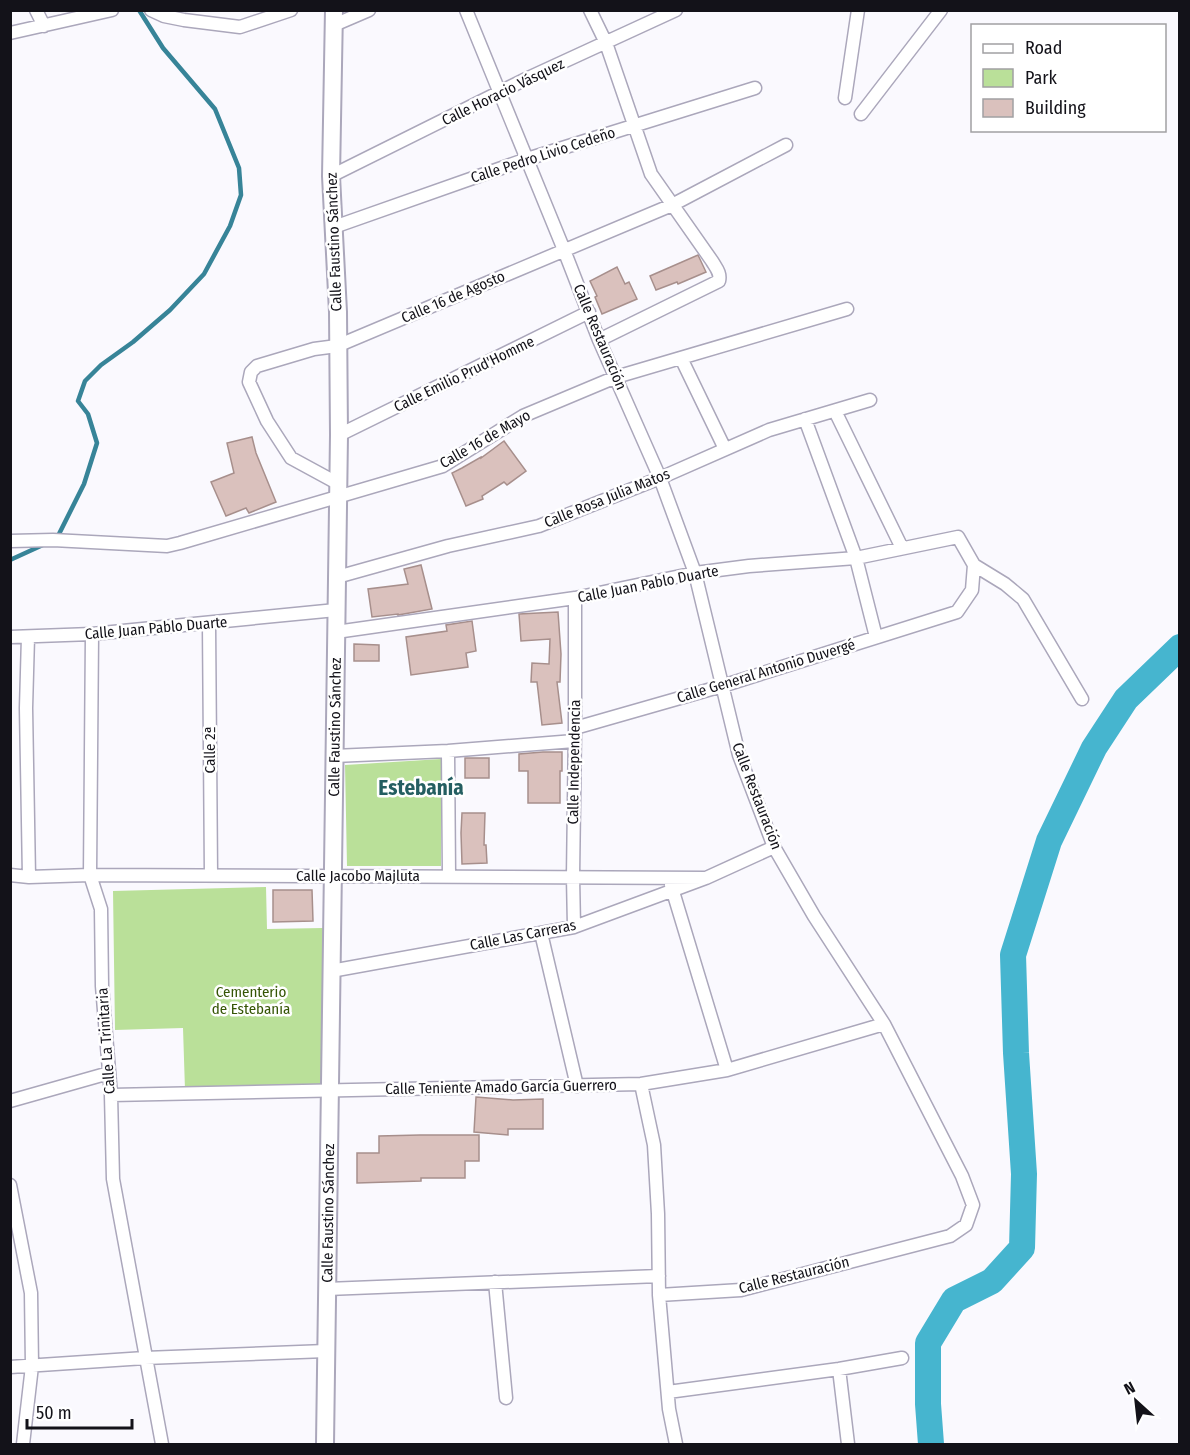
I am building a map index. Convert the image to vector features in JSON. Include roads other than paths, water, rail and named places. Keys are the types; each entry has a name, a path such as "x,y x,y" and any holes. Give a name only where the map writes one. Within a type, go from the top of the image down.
{"street":[{"path":"36,10 44,26"},
{"path":"10,33 112,10"},
{"path":"151,10 184,20 240,27 291,10"},
{"path":"334,18 369,10"},
{"name":"Calle Restauración","path":"466,10 599,340 660,478 695,573 739,755 774,847 814,916 884,1024 962,1176 973,1205 966,1225 950,1236 741,1290 659,1295"},
{"path":"590,10 606,43 651,174 719,273 718,281 599,340"},
{"name":"Calle Horacio Vásquez","path":"331,176 676,10"},
{"path":"844,98 858,10"},
{"path":"861,114 941,10"},
{"name":"Calle Faustino Sánchez","path":"325,1444 339,435 338,312 331,176 334,18"},
{"name":"Calle Pedro Livio Cedeño","path":"334,227 527,159 754,88"},
{"name":"Calle 16 de Agosto","path":"337,490 291,458 267,421 249,382 251,372 257,366 314,349 337,346 672,205 786,145"},
{"name":"Calle 16 de Mayo","path":"10,541 53,540 167,546 337,490 443,466 523,416 616,377 847,309"},
{"name":"Calle Emilio Prud'Homme","path":"339,435 589,312"},
{"path":"681,358 725,449"},
{"name":"Calle Rosa Julia Matos","path":"336,577 448,546 539,526 660,478 769,430 870,400"},
{"path":"835,411 902,548"},
{"path":"805,419 856,558 876,637"},
{"name":"Calle Juan Pablo Duarte","path":"336,632 574,598 695,573 856,558 958,537 974,565"},
{"path":"974,565 1005,584 1023,599 1082,699"},
{"name":"Calle General Antonio Duvergé","path":"575,728 722,686 957,612 972,590 974,565"},
{"name":"Calle Independencia","path":"574,598 574,927"},
{"name":"Calle Juan Pablo Duarte","path":"10,637 92,634 336,610"},
{"name":"Calle 2ª","path":"209,624 211,875"},
{"name":"Calle La Trinitaria","path":"92,634 90,875 101,909 102,986 111,1095 113,1179 162,1444"},
{"path":"28,637 26,708 29,877"},
{"path":"334,756 448,751 574,741"},
{"path":"448,751 449,876"},
{"name":"Calle Las Carreras","path":"332,971 574,927 706,878 774,847"},
{"name":"Calle Jacobo Majluta","path":"10,875 29,877 211,875 706,878"},
{"path":"669,878 728,1070"},
{"path":"542,933 578,1086"},
{"name":"Calle Teniente Amado García Guerrero","path":"111,1095 641,1084 728,1070 884,1024"},
{"path":"10,1101 109,1073"},
{"path":"641,1084 654,1145 659,1295 669,1409 676,1444"},
{"path":"10,1185 31,1293 32,1366 23,1444"},
{"path":"327,1289 658,1276"},
{"path":"495,1282 506,1398"},
{"path":"10,1367 326,1350"},
{"path":"668,1392 839,1369 902,1358"},
{"path":"839,1369 848,1444"}],"waterway":[{"path":"55,538 84,484 97,443 88,414 78,401 85,381 101,365 133,342 170,310 204,274 230,226 241,195 239,168 215,109 163,48 139,10"},
{"path":"10,560 45,544"},
{"path":"931,1444 928,1404 928,1343 954,1300 992,1281 1022,1248 1024,1174 1016,1053 1013,955 1049,841 1094,748 1126,699 1180,647"}],"district":[{"name":"Estebanía","path":"421,788"}],"park label":[{"name":"Cementerio de Estebanía","path":"251,1000"}]}
